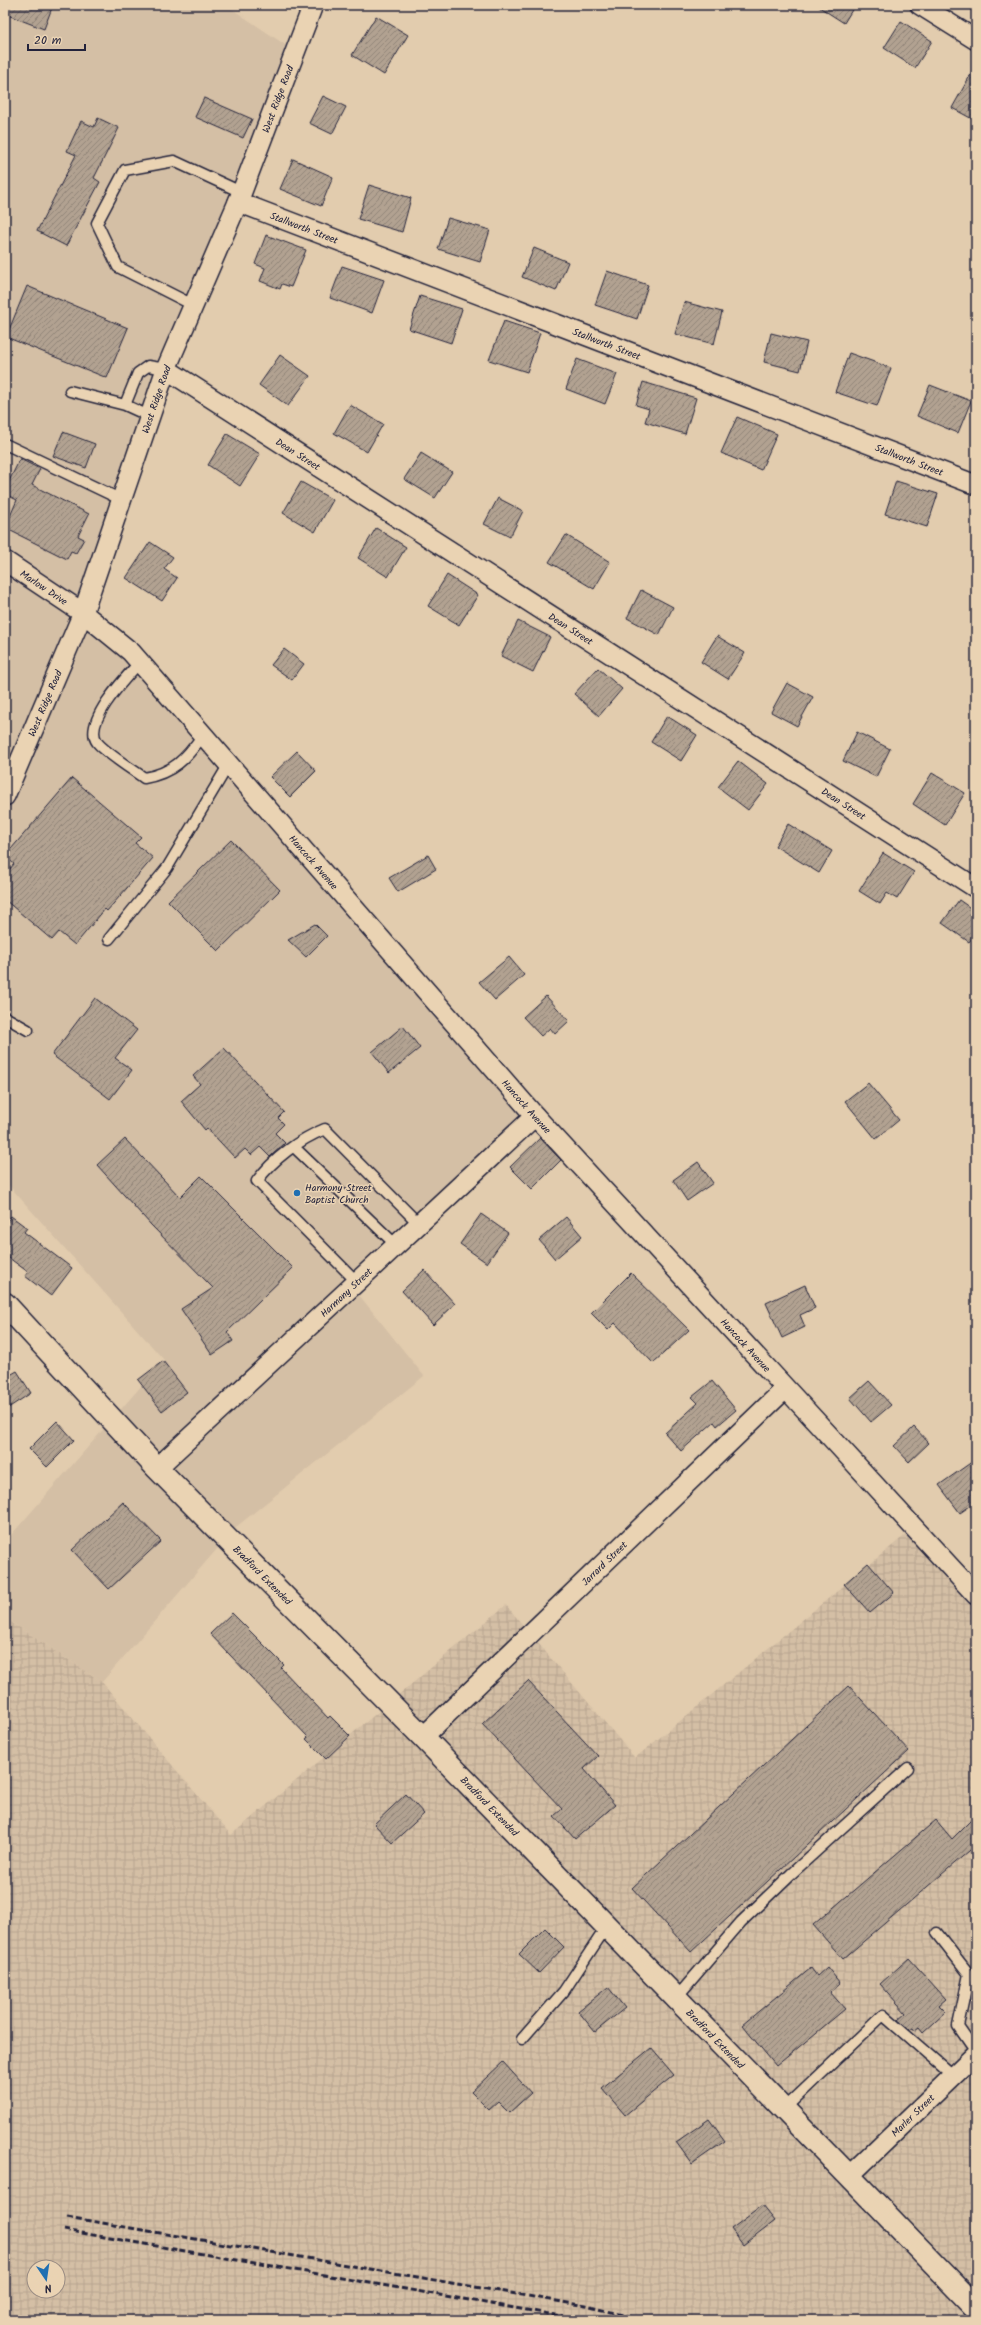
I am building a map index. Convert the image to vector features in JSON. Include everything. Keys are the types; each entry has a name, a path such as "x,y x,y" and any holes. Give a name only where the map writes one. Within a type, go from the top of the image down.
{"street":[{"name":"West Ridge Road","path":"5,796 83,613 166,369 240,197 313,5"},
{"path":"920,5 976,40"},
{"name":"Stallworth Street","path":"240,197 976,485"},
{"name":"Dean Street","path":"166,369 976,888"},
{"name":"Marlow Drive","path":"5,561 83,613"},
{"name":"Hancock Avenue","path":"83,613 131,652 535,1116 976,1595"},
{"name":"Harmony Street","path":"157,1468 535,1116"},
{"name":"Bradford Extended","path":"5,1304 157,1468 424,1737 976,2307"},
{"name":"Jarrard Street","path":"424,1737 785,1389"},
{"name":"Marler Street","path":"849,2176 976,2053"}],"lane":[{"path":"193,305 118,267 97,223 125,170 174,161 240,197"},
{"path":"125,405 138,373 148,366 166,369"},
{"path":"70,390 125,405 149,416"},
{"path":"5,444 122,500"},
{"path":"140,662 123,681 96,720 92,732 97,743 144,778 167,772 190,753 204,735"},
{"path":"109,939 166,868 229,764"},
{"path":"5,1017 28,1030"},
{"path":"357,1282 257,1182 265,1170 307,1136 325,1129 420,1224"},
{"path":"294,1147 396,1245"},
{"path":"676,1998 741,1922 791,1874 908,1768"},
{"path":"522,2039 564,1991 606,1926"},
{"path":"937,1933 969,1974 958,2026 976,2053"},
{"path":"784,2109 883,2014 953,2076"}],"shaded area":[{"path":"5,5 226,5 290,48 81,610 546,1119 359,1295 424,1376 236,1527 102,1682 5,1618 5,1542 164,1360 5,1181"},
{"path":"915,1527 976,1595 976,2320 5,2320 5,1618 102,1682 231,1835 506,1605 635,1758"}],"building":[{"path":"5,5 53,5 44,29 5,14"},
{"path":"816,5 855,5 844,23"},
{"path":"376,16 408,35 384,75 352,55"},
{"path":"901,21 932,41 915,68 884,48"},
{"path":"976,65 976,121 952,108"},
{"path":"323,96 346,107 332,134 309,123"},
{"path":"204,98 252,119 243,138 195,117"},
{"path":"98,118 119,128 94,178 100,182 66,246 37,231 76,155 67,151 81,121 94,127"},
{"path":"293,159 333,177 321,206 280,189"},
{"path":"369,185 411,198 402,232 358,219"},
{"path":"448,218 490,230 480,262 438,249"},
{"path":"266,235 306,250 291,287 282,284 280,289 260,281 265,268 255,264"},
{"path":"534,248 568,262 556,291 522,277"},
{"path":"342,266 384,280 372,313 330,298"},
{"path":"607,271 648,285 637,319 595,305"},
{"path":"27,286 128,328 107,378 6,337"},
{"path":"420,296 462,309 451,343 409,329"},
{"path":"684,302 722,312 714,344 675,334"},
{"path":"504,321 540,333 527,372 489,360"},
{"path":"771,333 807,342 800,371 764,362"},
{"path":"849,353 891,368 877,406 835,392"},
{"path":"280,355 310,376 288,406 259,385"},
{"path":"577,359 617,374 605,404 566,389"},
{"path":"643,382 696,398 685,434 645,422 649,409 636,405"},
{"path":"930,385 971,401 958,433 917,416"},
{"path":"350,405 383,424 367,452 334,433"},
{"path":"737,417 777,434 761,470 721,453"},
{"path":"63,432 95,444 86,468 53,456"},
{"path":"227,434 260,454 240,486 208,465"},
{"path":"421,453 452,472 435,498 404,479"},
{"path":"20,459 40,469 32,485 89,514 78,536 84,539 76,553 71,551 67,559 5,528 17,500 5,494 5,489"},
{"path":"896,481 938,494 927,527 885,514"},
{"path":"301,482 333,500 315,532 283,513"},
{"path":"498,498 523,511 510,537 484,524"},
{"path":"376,528 406,547 388,577 358,558"},
{"path":"566,535 610,562 594,589 549,562"},
{"path":"150,542 173,557 164,569 177,578 162,601 126,578"},
{"path":"447,575 478,595 459,625 428,606"},
{"path":"641,590 673,607 659,635 627,618"},
{"path":"518,621 550,637 533,672 501,656"},
{"path":"717,636 745,653 728,679 701,662"},
{"path":"284,649 304,664 292,680 271,665"},
{"path":"598,668 622,689 599,716 574,694"},
{"path":"787,683 813,697 797,726 771,712"},
{"path":"667,716 697,735 681,761 651,742"},
{"path":"857,732 890,749 876,777 843,761"},
{"path":"297,751 316,771 290,797 270,777"},
{"path":"738,761 768,784 748,810 718,787"},
{"path":"932,773 965,793 945,825 913,804"},
{"path":"72,778 141,837 135,843 153,858 107,911 105,909 75,945 59,932 52,940 5,900 5,875 14,864 5,856"},
{"path":"788,824 832,851 819,873 775,846"},
{"path":"231,840 280,890 218,951 168,901"},
{"path":"883,853 914,872 897,899 887,893 880,904 859,891"},
{"path":"428,855 436,869 398,892 389,878"},
{"path":"959,900 976,912 976,933 969,942 942,923"},
{"path":"315,924 327,936 306,957 288,940"},
{"path":"509,957 524,975 495,1000 479,982"},
{"path":"546,996 569,1021 555,1034 550,1028 541,1036 523,1017"},
{"path":"95,998 137,1030 115,1058 132,1070 110,1099 52,1055"},
{"path":"403,1026 420,1048 389,1073 372,1052"},
{"path":"224,1048 284,1112 278,1118 284,1124 275,1133 285,1143 270,1157 260,1147 251,1155 245,1149 235,1158 207,1128 205,1130 181,1101 200,1084 193,1076"},
{"path":"868,1083 899,1120 876,1139 845,1101"},
{"path":"540,1138 561,1160 532,1189 510,1167"},
{"path":"125,1139 180,1197 201,1176 293,1268 227,1332 233,1341 212,1355 181,1309 213,1288 151,1225 97,1165"},
{"path":"698,1162 713,1183 687,1201 673,1180"},
{"path":"481,1214 508,1233 487,1263 460,1244"},
{"path":"11,1216 27,1228 24,1232 72,1268 51,1296 25,1276 28,1272 5,1255 5,1224"},
{"path":"566,1217 582,1236 555,1259 539,1240"},
{"path":"424,1270 455,1304 433,1325 402,1291"},
{"path":"631,1273 689,1330 653,1363 615,1323 608,1330 591,1313"},
{"path":"805,1285 815,1308 800,1315 805,1327 782,1338 766,1303"},
{"path":"163,1361 187,1392 162,1411 138,1380"},
{"path":"17,1371 31,1393 5,1410 5,1378"},
{"path":"712,1381 736,1410 717,1426 714,1422 681,1451 665,1433 698,1403 692,1397"},
{"path":"869,1381 891,1405 871,1422 850,1398"},
{"path":"57,1421 74,1440 47,1467 29,1449"},
{"path":"914,1427 929,1443 909,1462 894,1446"},
{"path":"976,1459 976,1502 960,1513 939,1485"},
{"path":"123,1502 161,1541 109,1589 72,1550"},
{"path":"868,1563 894,1593 870,1613 844,1584"},
{"path":"232,1613 284,1665 281,1668 328,1718 330,1716 350,1736 326,1759 306,1739 308,1737 210,1634"},
{"path":"528,1681 598,1756 584,1769 615,1805 575,1839 554,1816 562,1809 482,1724"},
{"path":"849,1686 909,1751 691,1952 632,1888"},
{"path":"406,1794 424,1814 392,1843 374,1824"},
{"path":"976,1815 976,1845 843,1959 813,1925 936,1820 952,1839"},
{"path":"545,1928 564,1947 539,1973 519,1954"},
{"path":"909,1958 946,1999 939,2005 946,2012 924,2032 920,2027 915,2031 913,2028 910,2030 898,2020 906,2013 880,1984"},
{"path":"827,1967 840,1983 830,1992 845,2009 776,2066 742,2025 811,1968 817,1976"},
{"path":"608,1987 625,2008 595,2032 578,2011"},
{"path":"651,2048 674,2075 625,2115 602,2088"},
{"path":"503,2062 531,2093 509,2113 498,2102 489,2110 471,2092"},
{"path":"709,2119 725,2141 692,2164 676,2142"},
{"path":"762,2206 774,2221 743,2245 731,2229"}],"railway":[{"path":"67,2217 586,2306 643,2320"},
{"path":"64,2230 584,2320"}],"place":[{"name":"Harmony Street Baptist Church","path":"297,1193"}]}
